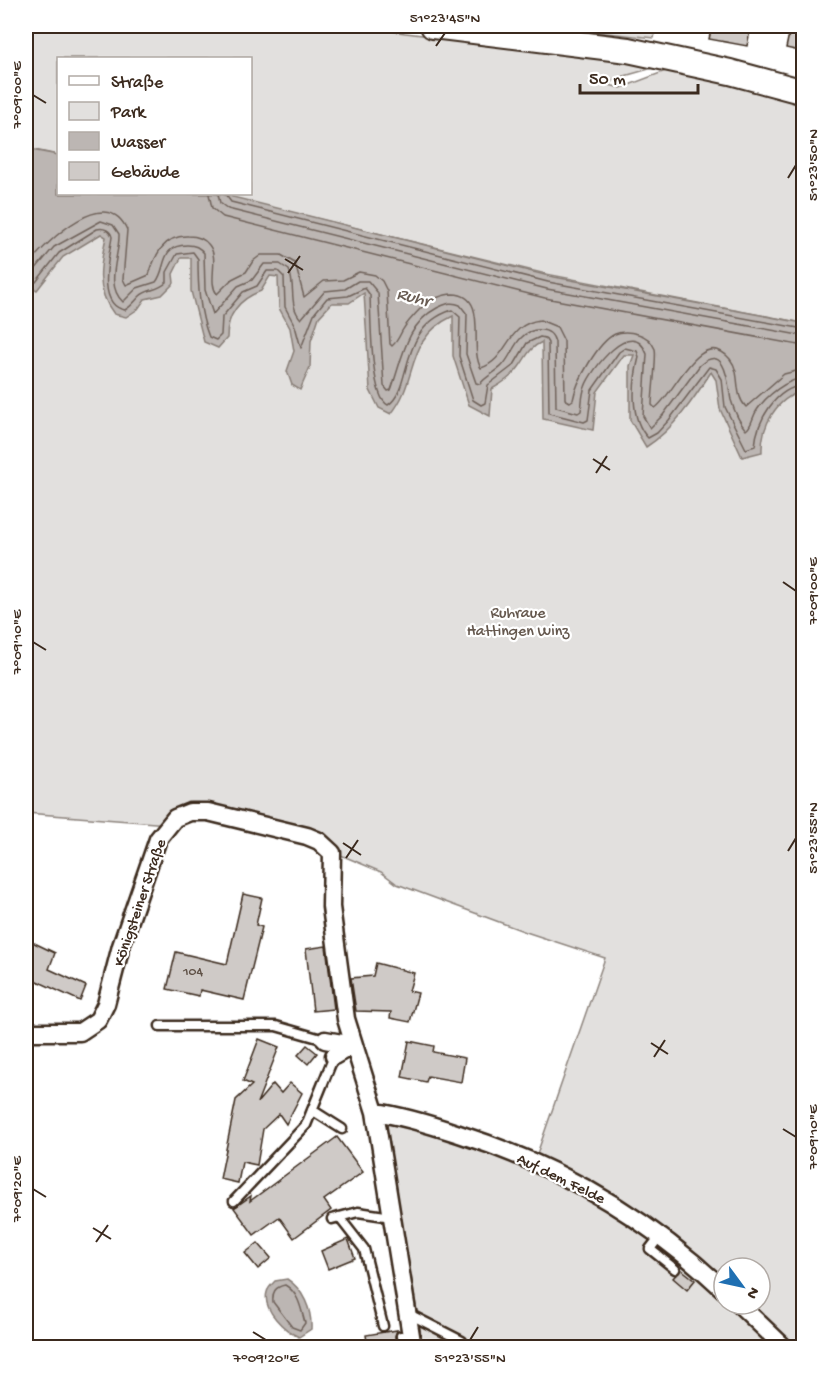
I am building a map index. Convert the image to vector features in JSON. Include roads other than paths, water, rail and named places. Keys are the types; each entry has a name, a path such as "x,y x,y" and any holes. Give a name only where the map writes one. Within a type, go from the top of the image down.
{"main road":[{"path":"433,26 628,50 730,72 804,92"}],"street":[{"name":"Königsteiner Straße","path":"26,1032 80,1032 98,1020 106,1004 121,946 158,839 175,818 200,812 307,836 319,841 332,853 332,907 346,1019 375,1112 408,1314 407,1342"},
{"path":"325,1041 353,1046"},
{"path":"334,1056 353,1046"},
{"name":"Auf dem Felde","path":"375,1112 496,1146 550,1168 607,1198 660,1236 712,1280"},
{"path":"752,1316 785,1347"}],"lane":[{"path":"160,1026 276,1026 325,1041"},
{"path":"234,1200 306,1125 334,1056"},
{"path":"312,1110 342,1129"},
{"path":"383,1326 364,1249 336,1218 358,1212 392,1217"},
{"path":"660,1236 650,1249 675,1269"},
{"path":"408,1314 462,1341"},
{"path":"403,1347 407,1342"}],"water":[{"name":"Ruhr","path":"26,149 57,155 57,195 225,195 549,276 803,323 803,391 785,400 772,414 764,432 762,452 742,457 720,409 716,380 711,372 674,423 646,447 630,420 630,366 634,355 624,355 597,392 593,430 543,419 542,342 531,350 510,377 492,389 490,416 469,405 453,356 453,316 437,326 419,348 406,387 391,414 379,408 370,390 364,293 349,303 332,303 319,317 311,341 310,367 300,390 292,385 287,371 294,351 290,328 279,308 278,277 270,276 261,291 241,303 229,322 227,338 218,348 204,342 191,291 191,258 181,258 173,274 174,283 162,295 145,299 138,309 126,317 114,314 104,296 101,267 106,237 101,234 63,257 37,290 26,285"},
{"path":"287,1279 302,1294 310,1315 311,1329 299,1337 287,1330 276,1319 266,1299 270,1286 275,1281"}],"waterway":[{"path":"799,113 800,118 804,120"}],"park label":[{"name":"Ruhraue Hattingen Winz","path":"518,620"}]}
